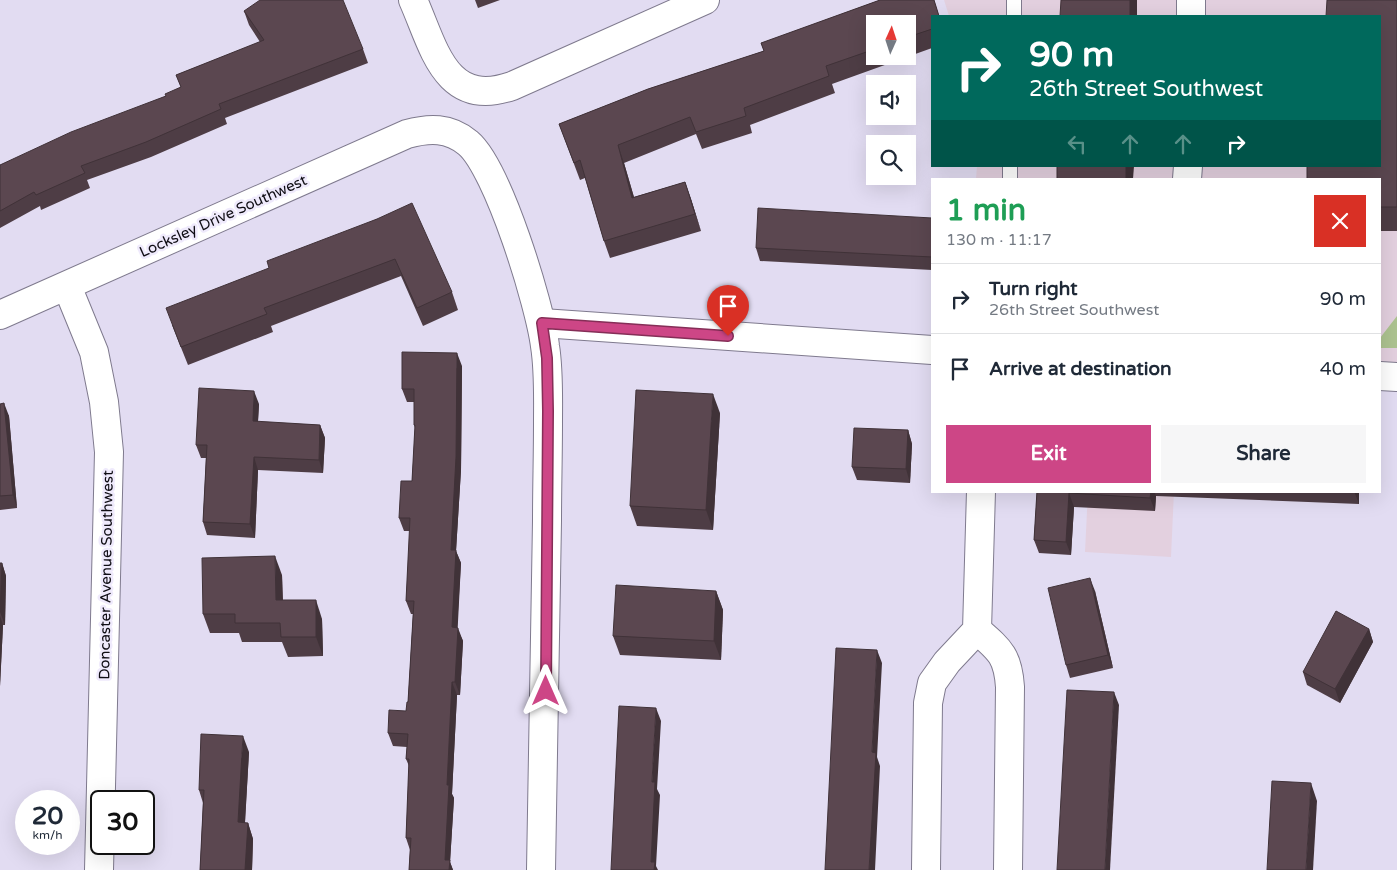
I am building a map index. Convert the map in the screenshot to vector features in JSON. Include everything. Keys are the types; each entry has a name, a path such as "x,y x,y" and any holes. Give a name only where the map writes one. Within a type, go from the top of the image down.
{"street":[{"path":"413,0 444,68 459,83 469,89 490,92 512,86 705,0"},
{"path":"1191,0 1191,15"},
{"name":"Locksley Drive Southwest","path":"0,315 407,134 431,129 450,132 469,144 487,167 521,256 542,323"},
{"name":"Doncaster Avenue Southwest","path":"67,286 94,352 104,402 109,452 99,870"},
{"path":"541,870 546,691 548,411 547,358 542,323 931,350"},
{"path":"1381,376 1397,377"},
{"path":"926,870 928,703 932,683 947,662 977,630 981,493"},
{"path":"977,630 999,650 1009,668 1008,870"}],"lane":[{"path":"1014,0 1014,15"}],"shaded area":[{"path":"944,0 1397,0 1397,378 1381,377 1381,178 976,178 977,167 1381,167 1381,15 949,15"},
{"path":"1088,493 1174,493 1171,557 1085,552"}],"green space":[{"path":"1397,316 1397,348 1381,348 1381,337"}],"building":[{"path":"260,0 343,0 363,49 219,104 221,109 146,142 81,166 85,173 36,195 34,192 0,211 0,165 71,132 166,96 165,94 181,87 176,75 264,40 244,11"},
{"path":"880,0 934,0 939,15 931,15 931,29 916,34 916,15 866,15 866,52 826,66 829,76 744,108 746,116 696,132 690,117 618,145 632,198 685,182 695,214 604,241 580,160 574,163 559,124 648,89 764,51 761,43"},
{"path":"1061,0 1130,0 1130,15 1060,15"},
{"path":"1327,0 1397,0 1397,207 1381,207 1381,178 1307,178 1307,167 1381,167 1381,15 1326,15"},
{"path":"1057,167 1126,167 1126,178 1057,178"},
{"path":"412,203 452,292 417,308 395,259 264,308 267,314 181,347 166,308 269,268 267,261 377,219"},
{"path":"758,208 931,218 931,257 756,248"},
{"path":"402,352 457,353 456,457 451,550 456,550 452,627 458,628 455,682 452,682 447,785 449,785 445,860 450,860 449,870 409,870 411,838 406,838 409,759 406,759 408,734 388,733 389,710 406,711 408,702 414,601 406,601 410,518 399,518 401,481 412,481 415,425 414,389 402,389"},
{"path":"199,388 254,391 253,421 320,425 319,460 254,457 250,524 203,522 207,445 196,445"},
{"path":"636,390 713,394 706,510 630,506"},
{"path":"4,403 13,495 0,496 0,404"},
{"path":"854,428 908,430 906,469 852,467"},
{"path":"1037,493 1069,493 1066,542 1034,540"},
{"path":"1069,493 1151,493 1150,498"},
{"path":"275,556 276,600 316,600 316,637 281,637 280,623 235,623 235,614 203,614 202,558"},
{"path":"0,563 2,563 0,612"},
{"path":"1090,578 1108,655 1066,665 1048,588"},
{"path":"616,585 716,591 714,641 613,636"},
{"path":"1336,611 1369,629 1335,689 1303,672"},
{"path":"836,648 877,650 872,752 876,753 869,870 825,870"},
{"path":"1067,690 1114,692 1105,870 1057,870"},
{"path":"619,706 656,708 652,782 655,782 651,862 655,862 654,870 611,870"},
{"path":"201,734 243,736 238,822 248,823 245,870 200,870 204,790 199,790"},
{"path":"1272,781 1311,783 1306,870 1267,870"}],"route":[{"path":"546,691 548,411 547,358 542,323 728,336"}]}
